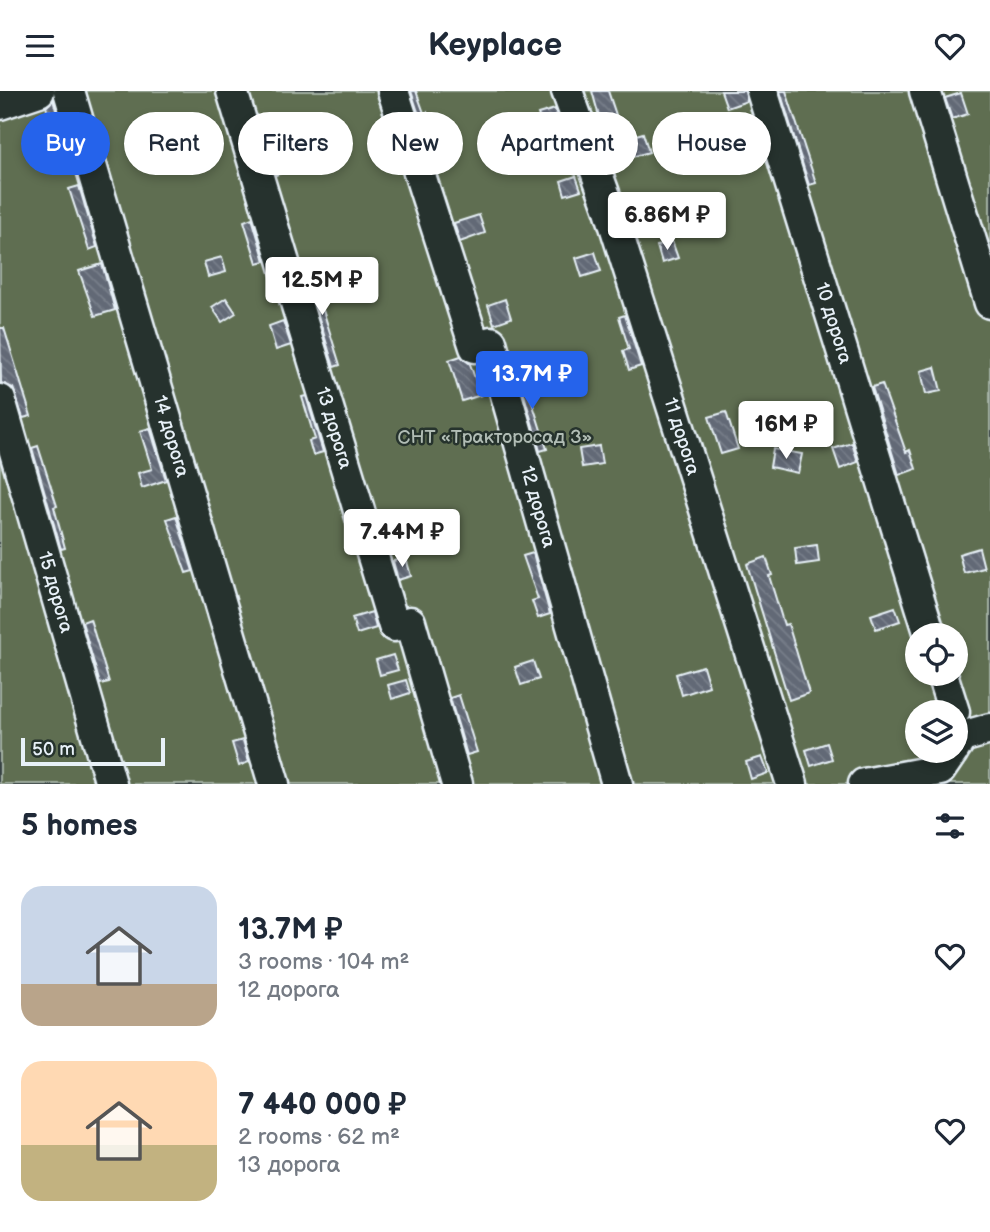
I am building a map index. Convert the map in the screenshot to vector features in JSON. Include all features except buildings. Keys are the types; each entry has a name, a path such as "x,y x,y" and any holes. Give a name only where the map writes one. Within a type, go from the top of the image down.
{"street":[{"path":"0,104 40,91"},
{"name":"14 дорога","path":"69,91 274,784"},
{"name":"13 дорога","path":"232,91 394,626 410,622 457,784"},
{"name":"12 дорога","path":"393,91 475,347 491,342 617,784"},
{"name":"11 дорога","path":"567,91 610,210 792,784"},
{"name":"10 дорога","path":"762,91 926,623"},
{"path":"925,91 990,303"},
{"name":"15 дорога","path":"0,400 111,784"},
{"path":"864,784 911,763"}],"green space":[{"name":"СНТ «Тракторосад 3»","path":"0,91 990,91 990,784 0,784"}]}
